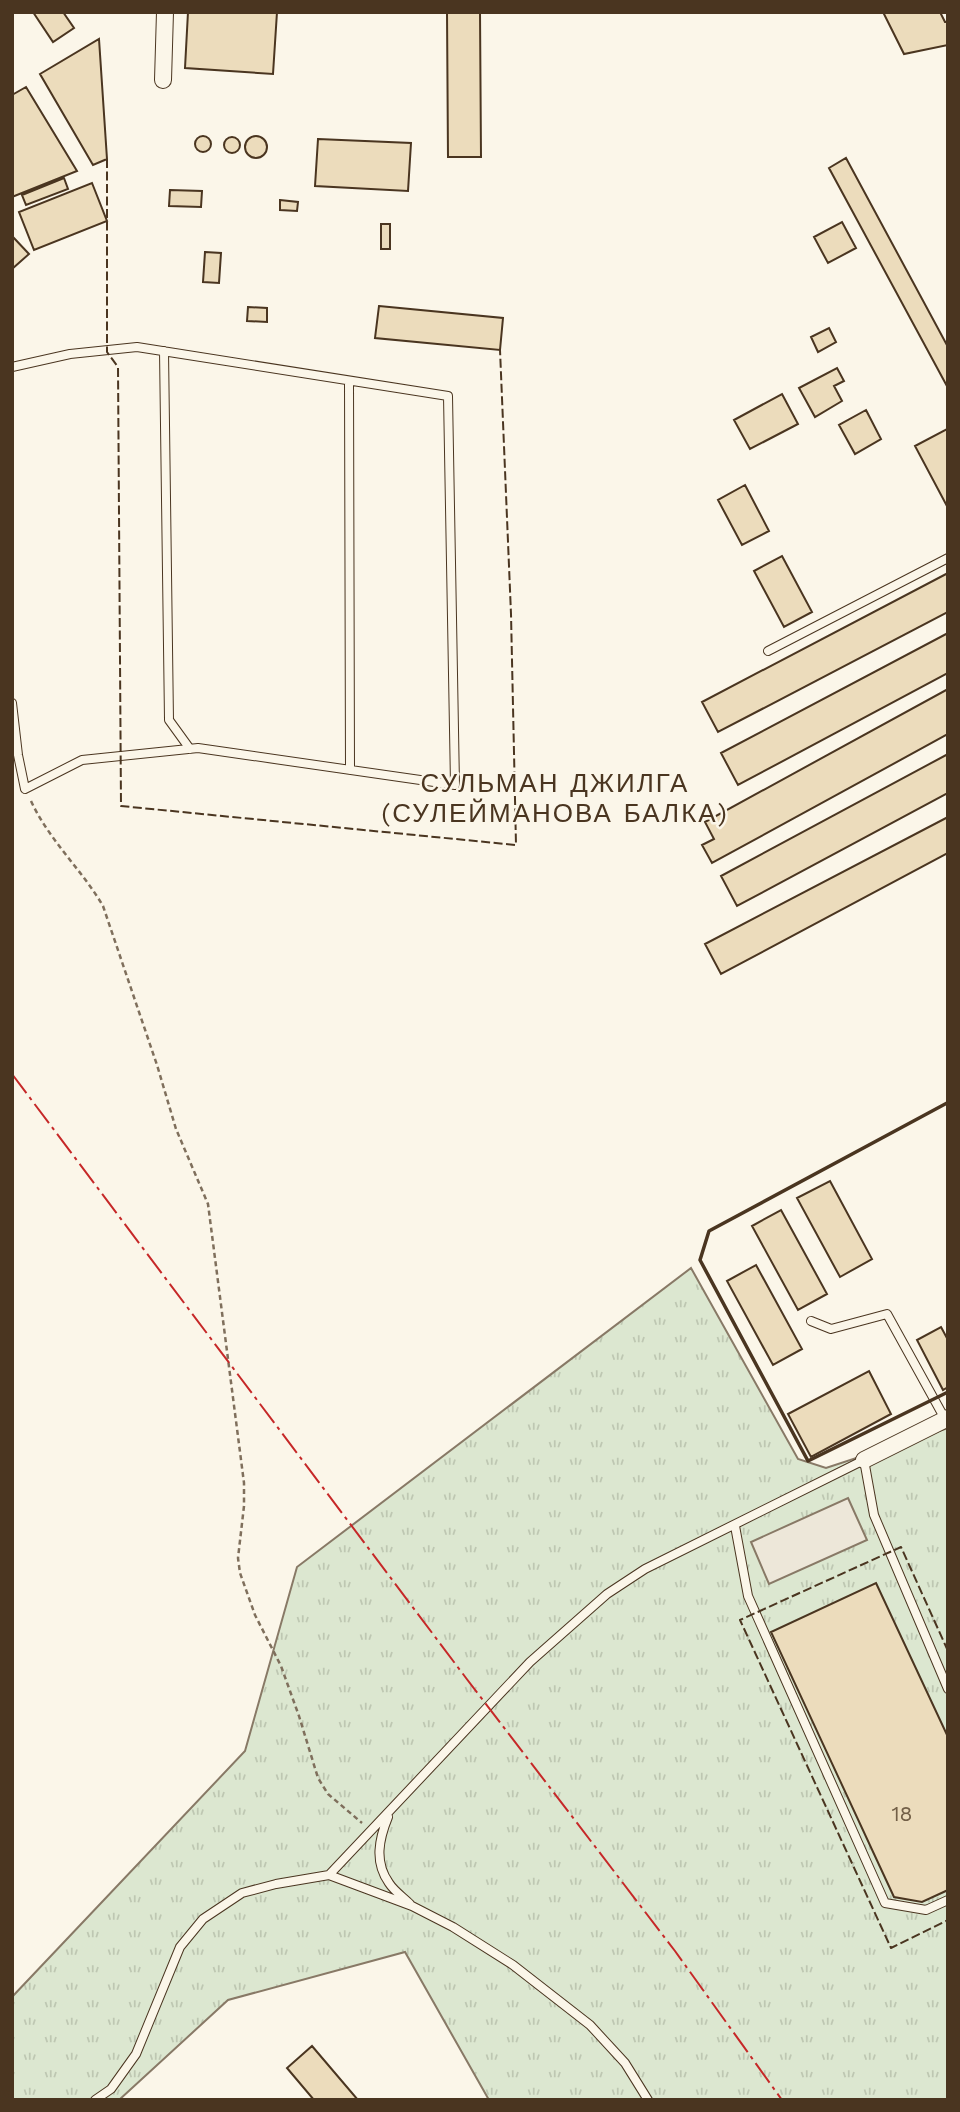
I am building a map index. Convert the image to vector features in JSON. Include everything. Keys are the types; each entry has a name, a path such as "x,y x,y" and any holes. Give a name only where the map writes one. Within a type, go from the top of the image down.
{"street":[{"path":"163,80 165,12"},
{"path":"864,1460 946,1419"}],"lane":[{"path":"12,703 25,789 82,760 198,748 455,785 448,396 137,347 70,354 13,368"},
{"path":"164,351 169,720 190,749"},
{"path":"349,380 350,770"},
{"path":"768,651 948,558"},
{"path":"811,1321 831,1329 887,1314 946,1419"},
{"path":"330,1875 530,1662 607,1594 645,1569 864,1460 874,1515 948,1689"},
{"path":"735,1526 748,1596 885,1903 926,1910 948,1900"},
{"path":"391,1812 380,1836 379,1860 389,1883 412,1906"},
{"path":"95,2100 111,2089 136,2054 180,1947 203,1919 242,1893 330,1875 412,1906 453,1927 513,1965 590,2025 625,2063 648,2100"}],"path":[{"path":"25,789 33,807 103,906 176,1129 208,1204 244,1483 238,1558 240,1573 255,1615 281,1666 318,1778 328,1794 372,1831"}],"green space":[{"path":"691,1268 798,1459 826,1468 948,1428 948,2100 489,2100 405,1952 228,2000 119,2100 12,2100 12,1997 245,1751 297,1567"}],"shaded area":[{"path":"848,1498 867,1540 769,1584 751,1542"}],"building":[{"path":"33,12 63,12 74,28 53,42"},
{"path":"188,12 277,12 273,74 185,68"},
{"path":"447,12 480,12 481,157 448,157"},
{"path":"883,12 940,12 945,22 948,22 948,45 904,54"},
{"path":"99,39 107,159 93,165 40,74"},
{"path":"26,87 77,171 12,197 12,95"},
{"path":"203,136 209,138 209,150 203,152 197,150 195,144 197,138"},
{"path":"256,136 266,143 267,147 260,157 256,158 246,151 245,147 252,137"},
{"path":"232,137 238,139 238,151 232,153 226,151 224,145 226,139"},
{"path":"318,139 411,143 408,191 315,186"},
{"path":"846,158 948,347 948,388 829,168"},
{"path":"64,178 68,189 26,205 22,195"},
{"path":"92,183 107,221 34,250 19,212"},
{"path":"170,190 202,191 201,207 169,206"},
{"path":"280,200 298,202 297,211 280,210"},
{"path":"842,222 856,248 828,263 814,237"},
{"path":"381,224 390,224 390,249 381,249"},
{"path":"12,238 29,254 12,269"},
{"path":"205,252 221,253 219,283 203,282"},
{"path":"379,306 503,318 500,350 375,338"},
{"path":"248,307 267,308 267,322 247,321"},
{"path":"829,328 836,342 818,352 811,337"},
{"path":"837,368 844,381 834,386 842,401 815,417 799,388"},
{"path":"782,394 798,424 750,449 734,420"},
{"path":"866,410 881,439 855,454 839,425"},
{"path":"947,429 948,431 948,508 915,446"},
{"path":"745,485 769,531 742,545 718,500"},
{"path":"782,556 812,612 784,627 754,571"},
{"path":"948,573 948,612 718,732 702,702"},
{"path":"948,633 948,673 738,785 721,753"},
{"path":"948,689 948,734 712,863 702,845 714,839 705,822"},
{"path":"948,754 948,793 737,906 721,876"},
{"path":"948,817 948,853 721,974 705,944"},
{"path":"830,1181 872,1259 840,1277 797,1198"},
{"path":"781,1210 827,1294 798,1310 752,1226"},
{"path":"756,1265 802,1349 773,1365 727,1281"},
{"path":"941,1327 948,1340 948,1387 943,1390 917,1340"},
{"path":"869,1371 891,1414 811,1457 788,1414"},
{"path":"876,1583 948,1737 948,1890 922,1902 894,1897 771,1632"},
{"path":"312,2046 358,2100 314,2100 287,2068"}],"fence":[{"path":"107,159 107,352 118,367 121,806 516,845 511,614 500,350"},
{"path":"948,1651 901,1547 740,1620 891,1948 948,1920"}],"wall":[{"path":"948,1104 709,1231 700,1260 808,1461 948,1392"}],"power":[{"path":"12,1074 675,1951 782,2100"}],"district":[{"name":"СУЛЬМАН ДЖИЛГА (СУЛЕЙМАНОВА БАЛКА)","path":"555,798"}]}
